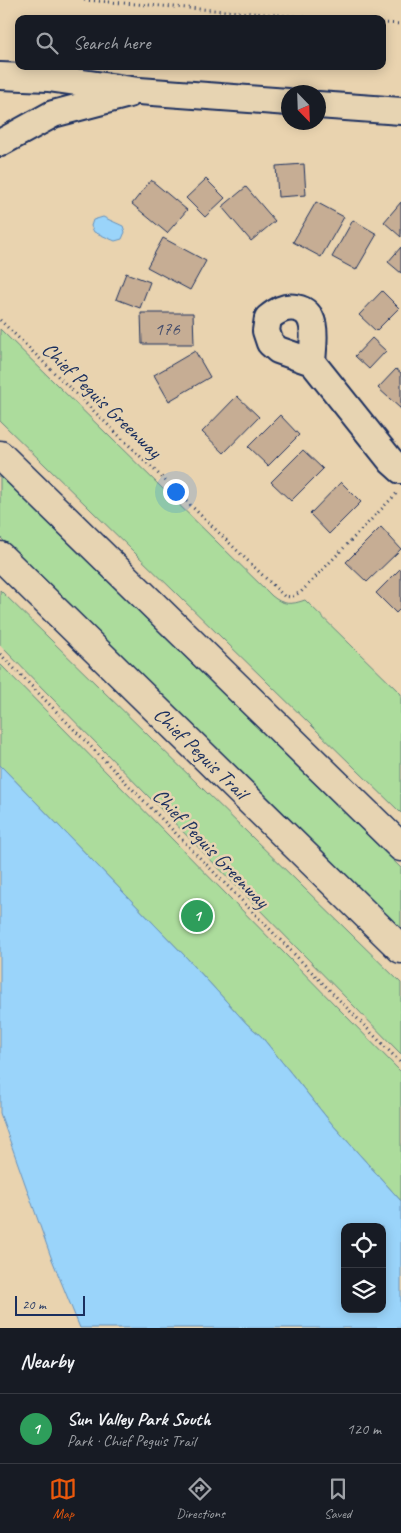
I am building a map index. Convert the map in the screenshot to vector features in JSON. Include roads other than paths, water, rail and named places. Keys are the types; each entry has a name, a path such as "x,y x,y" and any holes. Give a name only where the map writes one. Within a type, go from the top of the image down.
{"main road":[{"path":"0,455 401,847"},
{"name":"Chief Peguis Trail","path":"0,556 401,949"}],"street":[{"path":"0,76 48,78 140,91 281,101"},
{"path":"0,142 52,114 140,91"},
{"path":"326,105 401,111"},
{"path":"312,362 390,461 401,470"}],"water":[{"path":"103,217 123,226 125,232 122,239 115,241 94,232 91,226 93,220"},
{"path":"0,765 185,956 247,1024 261,1036 332,1124 401,1201 401,1328 80,1328 51,1257 0,1113"}],"place":[{"name":"Sun Valley Park South","path":"197,916"}]}
